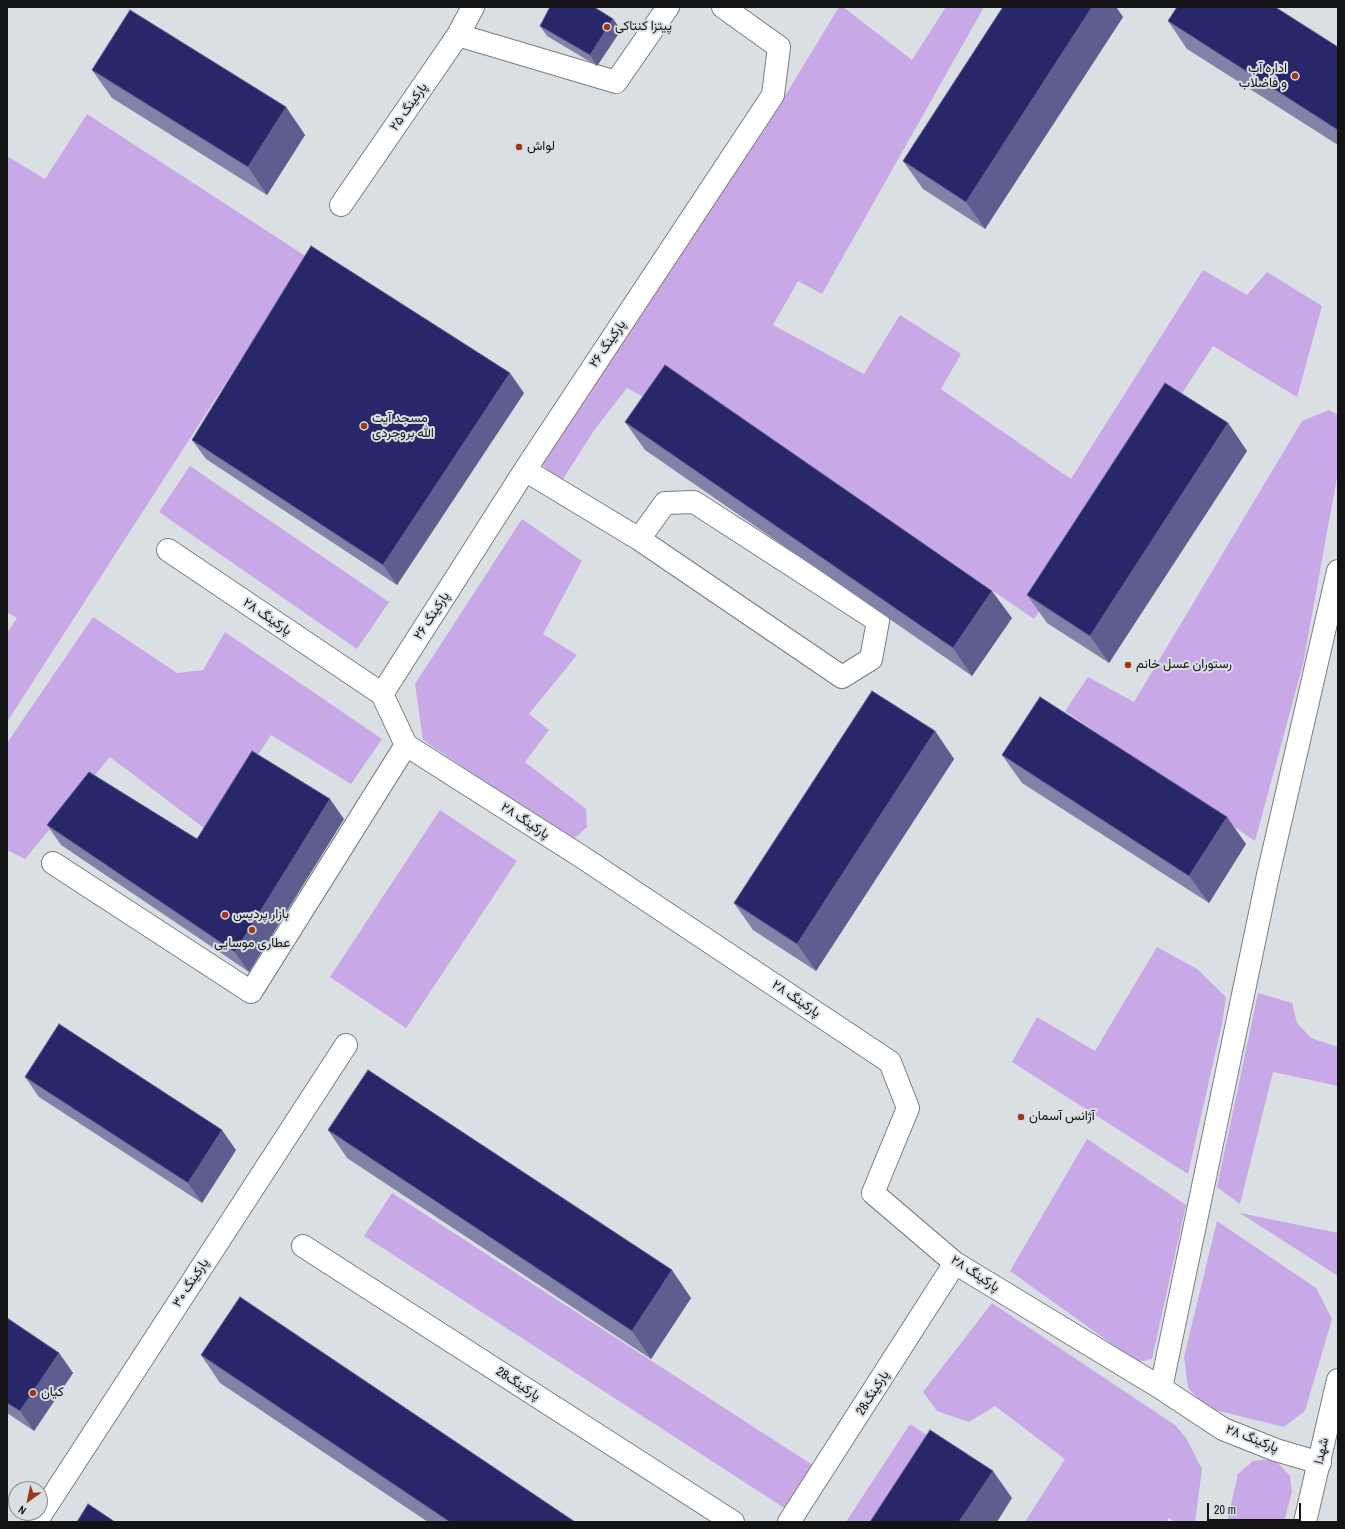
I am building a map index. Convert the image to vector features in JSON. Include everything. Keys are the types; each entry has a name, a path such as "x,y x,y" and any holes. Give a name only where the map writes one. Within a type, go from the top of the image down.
{"street":[{"name":"پارکینگ ۲۵","path":"341,205 458,35 472,7"},
{"path":"458,35 616,82 668,7"},
{"name":"پارکینگ ۲۶","path":"382,694 525,470 773,95 779,47 723,7"},
{"path":"525,470 639,539 842,677 871,659 878,622 694,502 665,503 639,539"},
{"name":"پارکینگ ۲۸","path":"168,550 382,694"},
{"path":"1161,1388 1268,875 1338,571"},
{"path":"53,863 251,992 406,744 382,694"},
{"name":"پارکینگ ۲۸","path":"406,744 588,861 890,1062 908,1108 873,1193 955,1263 1161,1388 1223,1429 1276,1450 1320,1463"},
{"name":"پارکینگ ۳۰","path":"36,1522 346,1045"},
{"name":"پارکینگ28","path":"304,1246 733,1522"},
{"name":"پارکینگ28","path":"789,1522 955,1263"},
{"name":"شهدا","path":"1305,1522 1320,1463 1338,1380"}],"shaded area":[{"path":"839,7 843,7 912,60 946,7 984,7 822,294 798,281 773,325 864,374 900,315 961,354 941,389 1071,479 1203,270 1247,295 1267,272 1322,306 1297,397 1213,346 1034,619 685,379 647,399 627,388 595,429 561,482 539,462 645,298 765,129"},
{"path":"87,114 307,257 7,722 7,633 17,618 7,612 7,156 45,179"},
{"path":"1329,410 1338,415 1338,472 1303,664 1255,841 1065,711 1088,677 1134,702 1302,421"},
{"path":"190,466 389,602 357,649 159,512"},
{"path":"522,519 582,561 543,634 577,655 529,714 549,730 525,762 586,809 587,827 575,838 555,829 423,740 415,684"},
{"path":"93,617 177,673 203,670 225,632 382,739 351,784 271,735 208,831 110,757 25,859 7,850 7,743"},
{"path":"440,810 517,861 406,1028 330,977"},
{"path":"1157,947 1197,969 1226,997 1222,1024 1188,1174 1012,1062 1037,1017 1095,1051"},
{"path":"1258,993 1292,1003 1297,1023 1311,1038 1338,1047 1338,1086 1273,1072 1240,1204 1217,1187"},
{"path":"1087,1139 1186,1205 1152,1359 1137,1362 1010,1271"},
{"path":"392,1193 814,1466 786,1509 364,1236"},
{"path":"1240,1213 1338,1233 1338,1276"},
{"path":"1217,1221 1316,1288 1332,1319 1305,1411 1284,1427 1207,1408 1188,1388 1184,1357"},
{"path":"992,1303 1175,1425 1186,1438 1202,1469 1195,1522 1176,1522 1168,1518 1167,1522 1025,1522 1065,1459 995,1406 969,1422 937,1411 923,1392"},
{"path":"910,1424 947,1448 898,1522 846,1522"},
{"path":"1274,1459 1290,1476 1292,1492 1284,1522 1227,1522 1238,1474 1253,1461"}],"building":[{"path":"550,7 594,7 613,19 590,55 540,26"},
{"path":"1003,7 1092,7 966,202 903,161"},
{"path":"1177,7 1275,7 1338,47 1338,130 1168,21"},
{"path":"130,10 286,107 248,167 92,70"},
{"name":"مسجد آیت الله بروجردی","path":"311,246 510,373 383,565 192,440"},
{"path":"665,365 992,591 953,648 625,422"},
{"path":"1165,383 1228,423 1090,636 1027,595"},
{"path":"872,691 935,731 797,944 734,903"},
{"path":"1040,697 1227,817 1189,876 1002,755"},
{"name":"بازار پردیس","path":"252,751 330,799 235,952 47,825 89,772 197,839"},
{"path":"59,1024 222,1130 188,1183 25,1077"},
{"path":"368,1070 672,1270 632,1331 328,1130"},
{"path":"240,1297 575,1522 450,1522 201,1355"},
{"path":"7,1318 59,1353 20,1411 7,1403"},
{"path":"930,1430 993,1471 959,1522 870,1522"},
{"path":"88,1504 115,1522 77,1522"}],"place":[{"name":"پیتزا کنتاکی","path":"607,27"},
{"name":"اداره آب و فاضلاب","path":"1295,76"},
{"name":"لواش","path":"519,147"},
{"name":"مسجد آیت الله بروجردی","path":"364,426"},
{"name":"رستوران عسل خانم","path":"1128,665"},
{"name":"بازار پردیس","path":"225,915"},
{"name":"عطاری موسایی","path":"252,930"},
{"name":"آژانس آسمان","path":"1021,1117"},
{"name":"کیان","path":"33,1393"}]}
